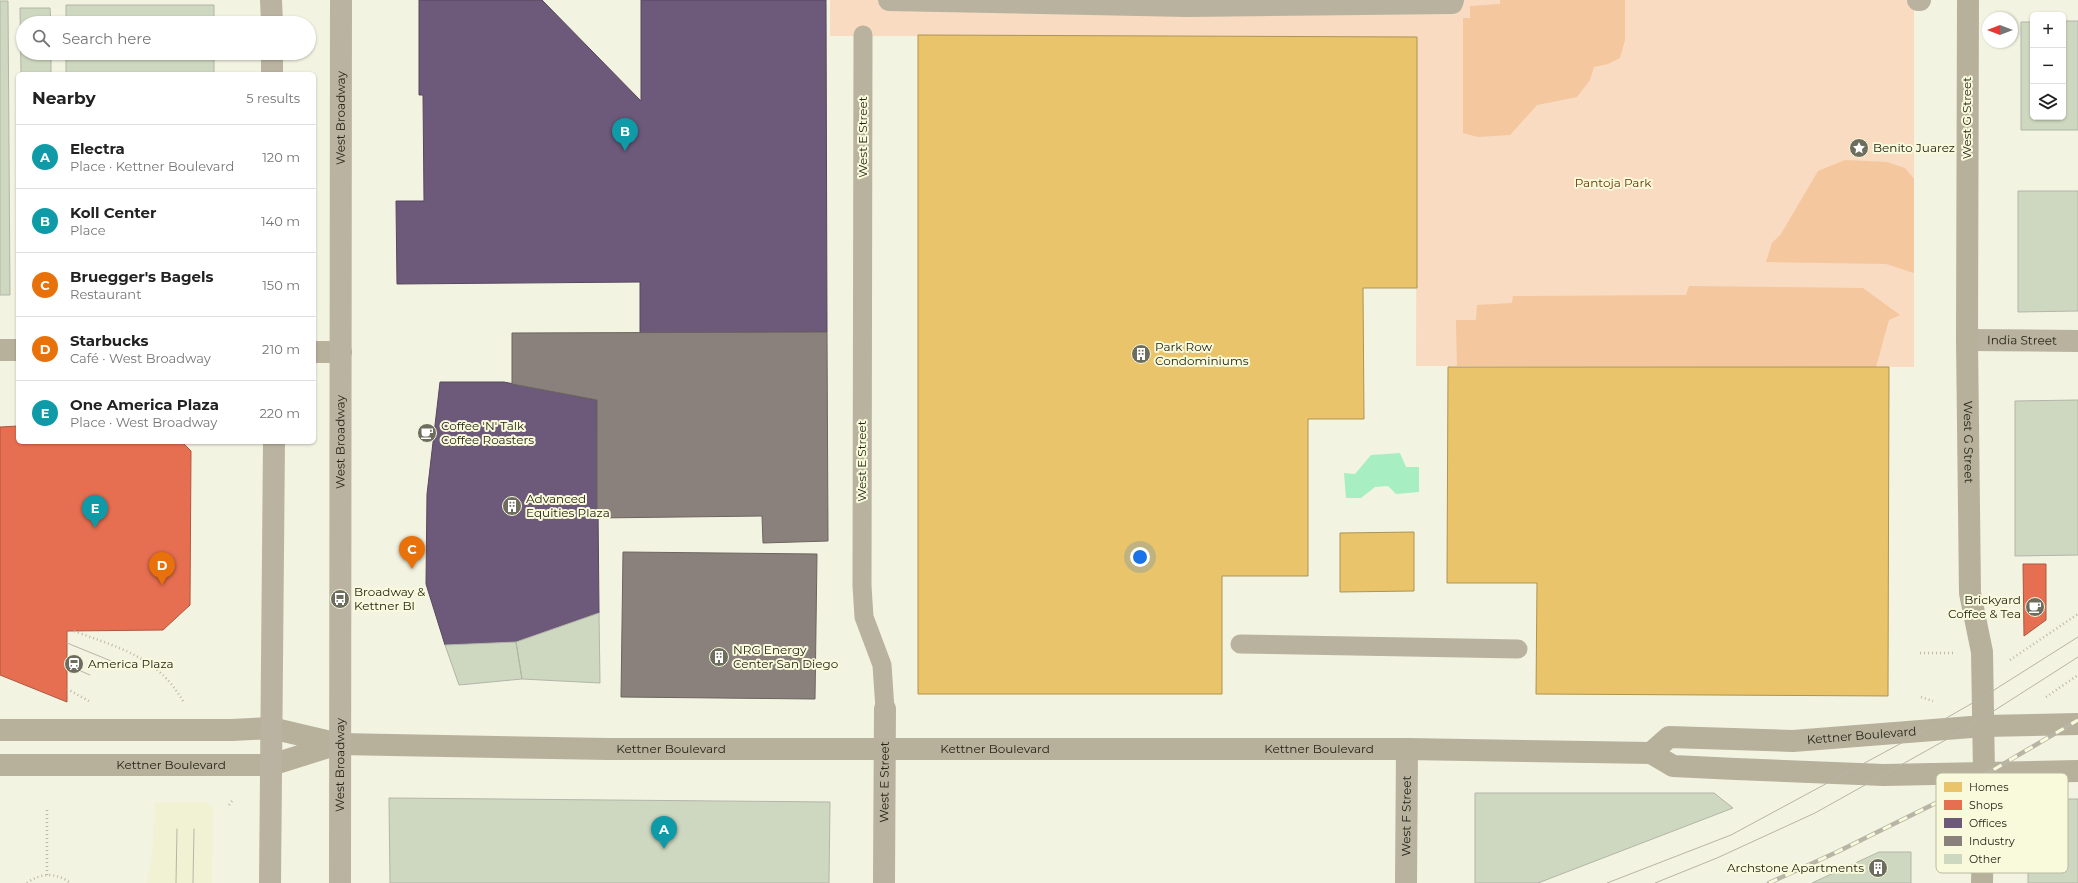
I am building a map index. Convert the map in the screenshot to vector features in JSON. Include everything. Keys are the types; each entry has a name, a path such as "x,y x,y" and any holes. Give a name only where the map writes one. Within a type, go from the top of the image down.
{"main road":[{"path":"271,0 272,16"},
{"name":"West Broadway","path":"340,883 341,0"},
{"name":"West G Street","path":"1968,0 1967,340 1970,593 1982,652 1984,772"},
{"path":"272,60 272,72"},
{"path":"0,350 16,350"},
{"path":"316,352 341,352"},
{"path":"270,883 274,444"},
{"name":"Kettner Boulevard","path":"1651,753 1669,737 1793,741 1984,726 2078,724"},
{"name":"Kettner Boulevard","path":"0,730 232,730 271,728 339,744 608,749 1407,749 1651,753 1673,766 1884,775 1936,773"},
{"name":"Kettner Boulevard","path":"0,765 271,765 339,744"},
{"name":"Kettner Boulevard","path":"1951,773 2078,771"},
{"name":"West G Street","path":"1982,873 1982,883"}],"street":[{"path":"888,0 1188,6 1452,2 1453,0"},
{"name":"India Street","path":"1967,340 2078,341"},
{"name":"West E Street","path":"884,883 886,710"},
{"name":"West F Street","path":"1406,883 1407,749"}],"lane":[{"name":"West E Street","path":"863,35 862,586 864,616 882,665 886,710"},
{"path":"1240,644 1518,649"}],"path":[{"path":"2007,662 2078,614"},
{"path":"74,631 137,655 168,680 179,693 186,708"},
{"path":"1920,653 1954,653"},
{"path":"2043,698 2078,675"},
{"path":"67,689 89,702 94,708"},
{"path":"1920,698 1937,702"},
{"path":"229,805 232,801"},
{"path":"47,810 47,875"},
{"path":"27,883 36,877 47,875 58,876 70,883"}],"shaded area":[{"path":"1500,0 1625,0 1625,40 1620,58 1608,64 1594,67 1590,80 1577,97 1537,105 1510,135 1478,137 1463,133 1463,18 1470,18 1470,6 1500,4"},
{"path":"1845,160 1887,162 1905,168 1914,179 1914,273 1886,264 1766,262 1772,243 1781,234 1818,171"},
{"path":"1689,286 1863,288 1900,315 1889,320 1876,367 1457,366 1456,320 1476,320 1477,305 1512,303 1513,296 1686,295"},
{"path":"1400,453 1406,467 1419,467 1419,492 1396,494 1388,486 1375,487 1361,498 1346,498 1344,473 1355,474 1371,455"},
{"path":"205,802 213,808 212,883 147,883 152,856 155,803"}],"green space":[{"name":"Pantoja Park","path":"830,0 1914,0 1914,367 1416,366 1417,37 830,36"}],"building: Homes":[{"name":"Park Row Condominiums","path":"918,35 1417,37 1417,288 1363,288 1364,419 1308,419 1308,576 1222,576 1222,694 918,694"},
{"path":"1448,367 1889,367 1888,696 1536,694 1537,583 1447,583"},
{"path":"1414,532 1414,591 1340,592 1340,533"}],"building: Shops":[{"path":"16,426 16,444 184,444 191,451 190,605 163,630 67,631 67,702 0,675 0,427"},
{"name":"Brickyard Coffee & Tea","path":"2023,564 2046,564 2046,620 2024,636"},
{"path":"748,814 747,883 580,883 580,815"}],"building: Offices":[{"path":"419,0 542,0 641,101 641,0 826,0 827,332 640,333 640,282 397,284 396,201 424,201 423,95 419,95"},
{"name":"Advanced Equities Plaza","path":"440,382 504,382 597,400 599,613 516,642 445,645 426,584 427,494"}],"building: Industry":[{"path":"827,332 828,541 763,543 762,516 597,518 597,400 512,384 512,333"},
{"name":"NRG Energy Center San Diego","path":"623,552 817,554 815,699 621,697"}],"building: Other":[{"path":"0,1 8,1 10,295 0,295"},
{"path":"66,5 214,5 214,16 66,16"},
{"path":"20,8 50,8 51,16 20,16"},
{"path":"2066,21 2078,21 2078,130 2021,130 2021,22 2030,22 2030,120 2066,120"},
{"path":"21,60 51,60 51,72 21,72"},
{"path":"66,60 214,60 214,72 66,72"},
{"path":"2018,191 2078,191 2078,311 2018,312"},
{"path":"2078,400 2078,555 2015,556 2015,401"},
{"path":"599,613 600,683 522,679 516,642"},
{"path":"516,642 522,679 459,685 445,645"},
{"path":"1475,793 1714,793 1733,808 1538,883 1475,883"},
{"path":"389,798 830,802 829,883 390,883"},
{"path":"2068,799 2078,799 2078,883 2028,883 2028,873 2068,873"},
{"name":"Archstone Apartments","path":"1879,852 1911,852 1911,883 1812,883"}],"tram line":[{"path":"1607,883 1731,835 1922,732 1983,697 2078,637"},
{"path":"67,643 121,665"},
{"path":"1655,883 1717,858 1815,813 1967,728 2078,657"},
{"path":"67,665 90,675"},
{"path":"176,883 177,829"},
{"path":"193,883 194,829"}],"railway":[{"path":"1988,773 2078,720"},
{"path":"1769,883 1837,852 1936,803"}],"place":[{"name":"Benito Juarez","path":"1859,148"},
{"name":"Koll Center","path":"625,151"},
{"name":"Park Row Condominiums","path":"1141,354"},
{"name":"Coffee 'N' Talk Coffee Roasters","path":"427,433"},
{"name":"Advanced Equities Plaza","path":"512,506"},
{"name":"One America Plaza","path":"95,528"},
{"name":"Bruegger's Bagels","path":"412,569"},
{"name":"Starbucks","path":"162,585"},
{"name":"Broadway & Kettner Bl","path":"340,599"},
{"name":"Brickyard Coffee & Tea","path":"2035,607"},
{"name":"NRG Energy Center San Diego","path":"719,657"},
{"name":"America Plaza","path":"74,664"},
{"name":"Electra","path":"664,849"},
{"name":"Archstone Apartments","path":"1878,868"}]}
